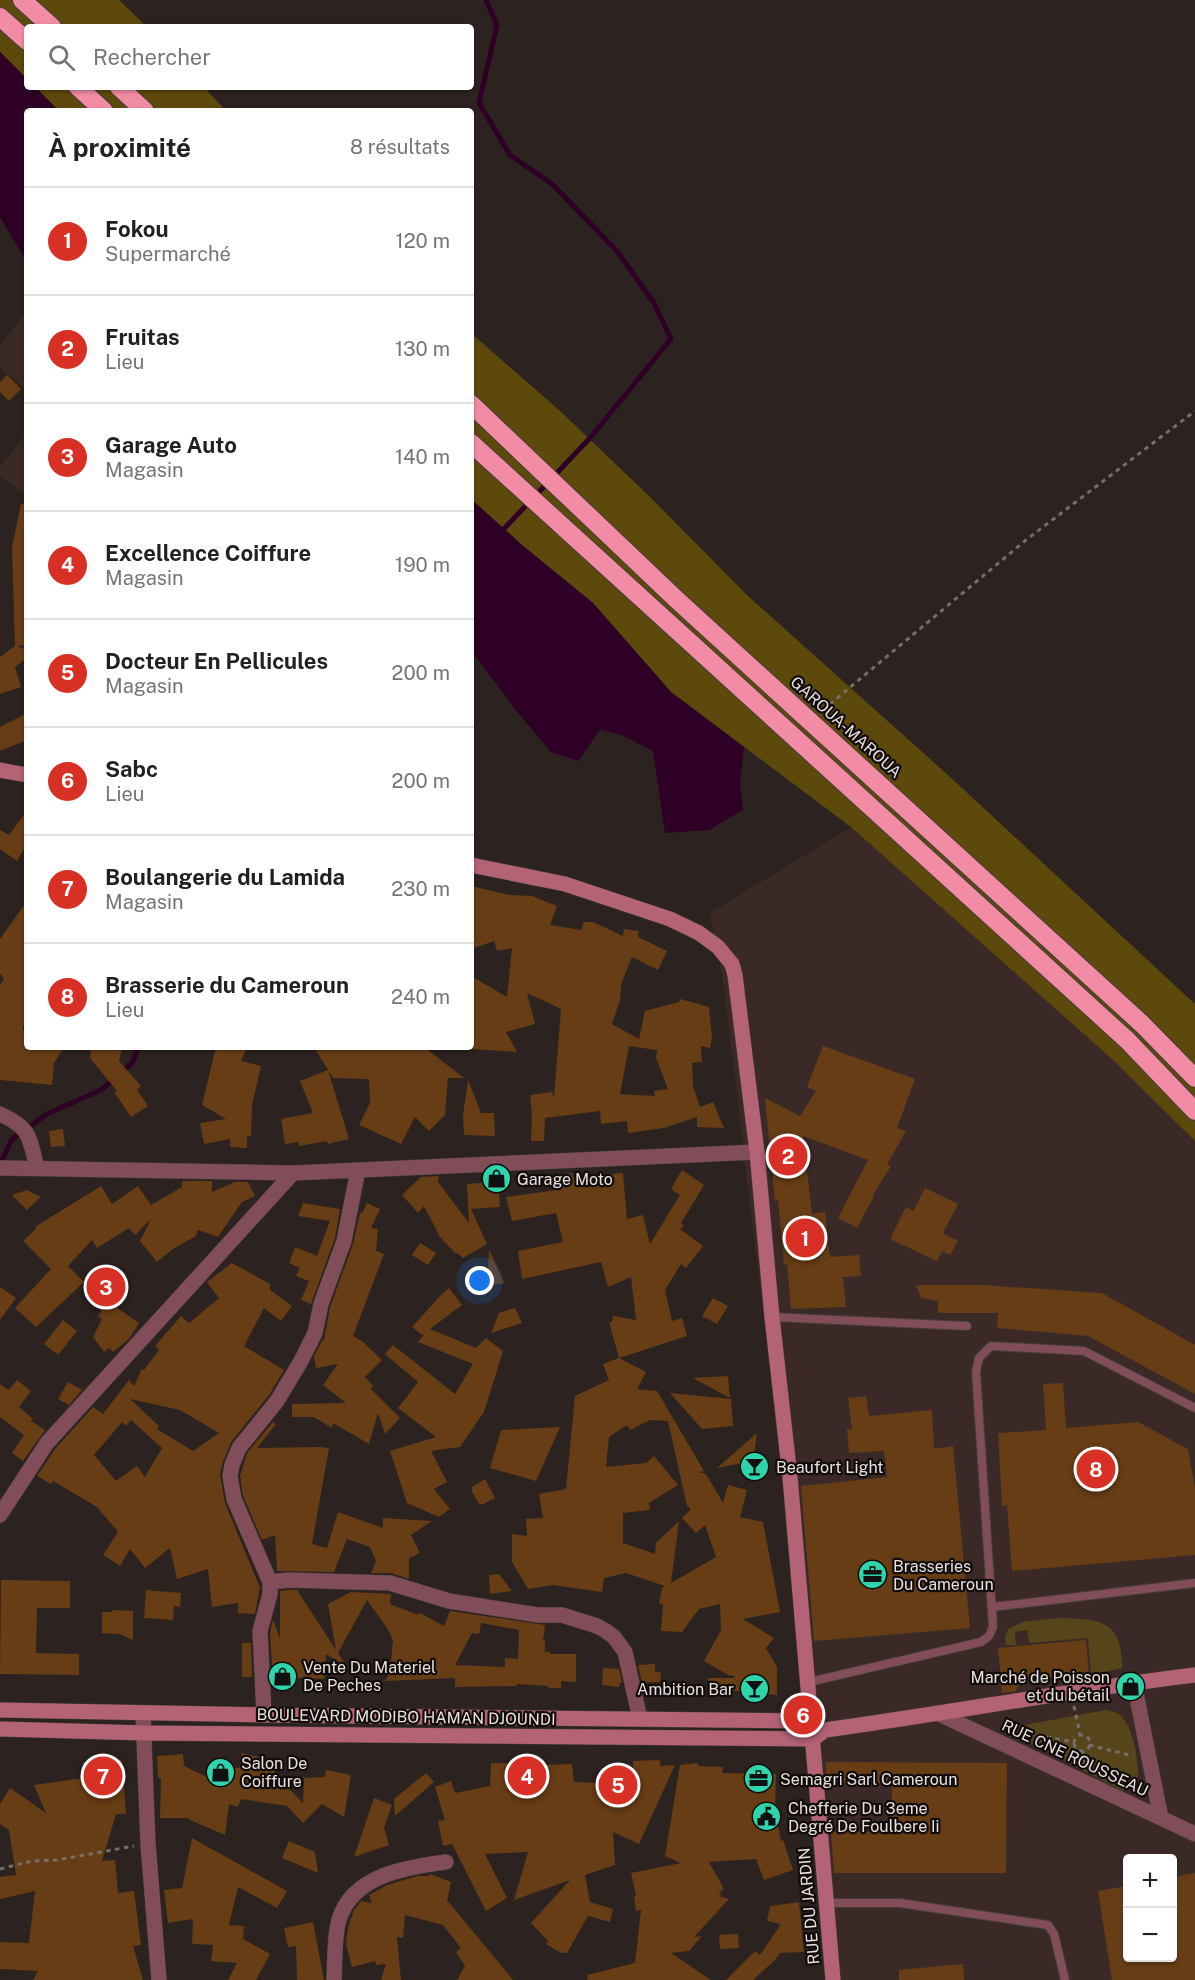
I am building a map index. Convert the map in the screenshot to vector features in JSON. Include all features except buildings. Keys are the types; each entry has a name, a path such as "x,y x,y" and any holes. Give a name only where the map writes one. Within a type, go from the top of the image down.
{"highway":[{"path":"22,0 49,24"},
{"path":"0,16 24,38"},
{"path":"81,90 102,108"},
{"path":"122,90 143,108"},
{"name":"GAROUA-MAROUA","path":"474,407 668,592 1143,1024 1195,1078"},
{"path":"474,446 1127,1040 1195,1111"}],"main road":[{"path":"0,770 24,774"},
{"path":"474,866 565,884 670,919 699,933 718,947 732,964 757,1152 790,1477 811,1720 819,1734"},
{"name":"BOULEVARD MODIBO HAMAN DJOUNDI","path":"0,1729 145,1733 819,1734 1195,1675"},
{"name":"BOULEVARD MODIBO HAMAN DJOUNDI","path":"0,1710 811,1720"},
{"name":"RUE DU JARDIN","path":"819,1734 833,1980"}],"street":[{"path":"0,1114 18,1123 27,1131 37,1168"},
{"path":"0,1168 293,1173 757,1152"},
{"path":"264,1715 260,1631 270,1593 270,1582 234,1499 231,1488 232,1465 241,1444 277,1401 315,1333 321,1304 344,1241 358,1170"},
{"path":"0,1515 47,1443 293,1173"},
{"path":"270,1582 289,1580 390,1583 449,1601 532,1614 562,1616 606,1630 625,1652 640,1719"},
{"path":"1134,1683 1161,1818"},
{"path":"143,1713 147,1844 159,1980"},
{"name":"RUE CNE ROUSSEAU","path":"939,1714 1195,1834"},
{"path":"334,1980 338,1922 344,1908 357,1891 406,1867 446,1862"}],"lane":[{"path":"772,1317 967,1326"},
{"path":"809,1682 981,1642 989,1636 993,1627 976,1372 979,1358 991,1346 1084,1351 1195,1408"},
{"path":"992,1607 1195,1583"},
{"path":"828,1903 900,1903 1048,1925 1054,1934 1065,1980"}],"path":[{"path":"810,721 1026,540 1195,411"},
{"path":"1071,1693 1080,1736"},
{"path":"1085,1736 1089,1740 1089,1745 1083,1751 1078,1751 1075,1747 1076,1738 1085,1736"},
{"path":"1089,1745 1150,1760"},
{"path":"0,1869 32,1861 57,1860 147,1844"}],"shaded area":[{"path":"0,0 119,0 144,24 24,24 24,76 0,52"},
{"path":"0,52 24,76 24,90 38,90 56,108 24,108 24,257 0,217"},
{"path":"38,90 207,90 223,108 56,108"},
{"path":"24,315 24,388 0,368 0,345"},
{"path":"474,336 559,410 648,495 748,596 949,776 1195,1004 1195,1141 1112,1059 851,827 671,692 593,603 522,545 474,502"},
{"path":"24,437 24,495 0,475 0,467"},
{"path":"474,502 522,545 593,603 671,692 744,747 740,783 743,810 709,830 665,833 653,751 622,735 600,730 578,761 551,752 474,656"},
{"path":"851,827 1112,1059 1195,1141 1195,1980 833,1980 783,1479 722,973 710,913"},
{"path":"1057,1618 1095,1621 1112,1630 1118,1639 1122,1668 1091,1675 1088,1638 1029,1643 1027,1630 1015,1632 1016,1645 1006,1645 1005,1638 1008,1629 1023,1622"},
{"path":"1106,1710 1119,1714 1125,1721 1134,1744 1138,1776 1131,1786 1123,1791 1003,1729"}],"waterway":[{"path":"486,0 497,25 479,103 510,155 552,184 617,251 654,303 671,339 590,438 501,532"},
{"path":"122,1072 132,1063 138,1050"},
{"path":"0,1164 12,1139 47,1114 101,1090 115,1078"}],"place":[{"name":"Fruitas","path":"788,1156"},
{"name":"Garage Moto","path":"496,1179"},
{"name":"Fokou","path":"805,1238"},
{"name":"Garage Auto","path":"106,1287"},
{"name":"Beaufort Light","path":"755,1467"},
{"name":"Brasserie du Cameroun","path":"1096,1469"},
{"name":"Brasseries Du Cameroun","path":"872,1575"},
{"name":"Vente Du Materiel De Peches","path":"282,1676"},
{"name":"Marché de Poisson et du bétail","path":"1131,1686"},
{"name":"Ambition Bar","path":"755,1689"},
{"name":"Sabc","path":"803,1715"},
{"name":"Salon De Coiffure","path":"220,1772"},
{"name":"Boulangerie du Lamida","path":"103,1776"},
{"name":"Excellence Coiffure","path":"527,1776"},
{"name":"Semagri Sarl Cameroun","path":"759,1779"},
{"name":"Docteur En Pellicules","path":"618,1785"},
{"name":"Chefferie Du 3eme Degré De Foulbere Ii","path":"767,1817"}]}
